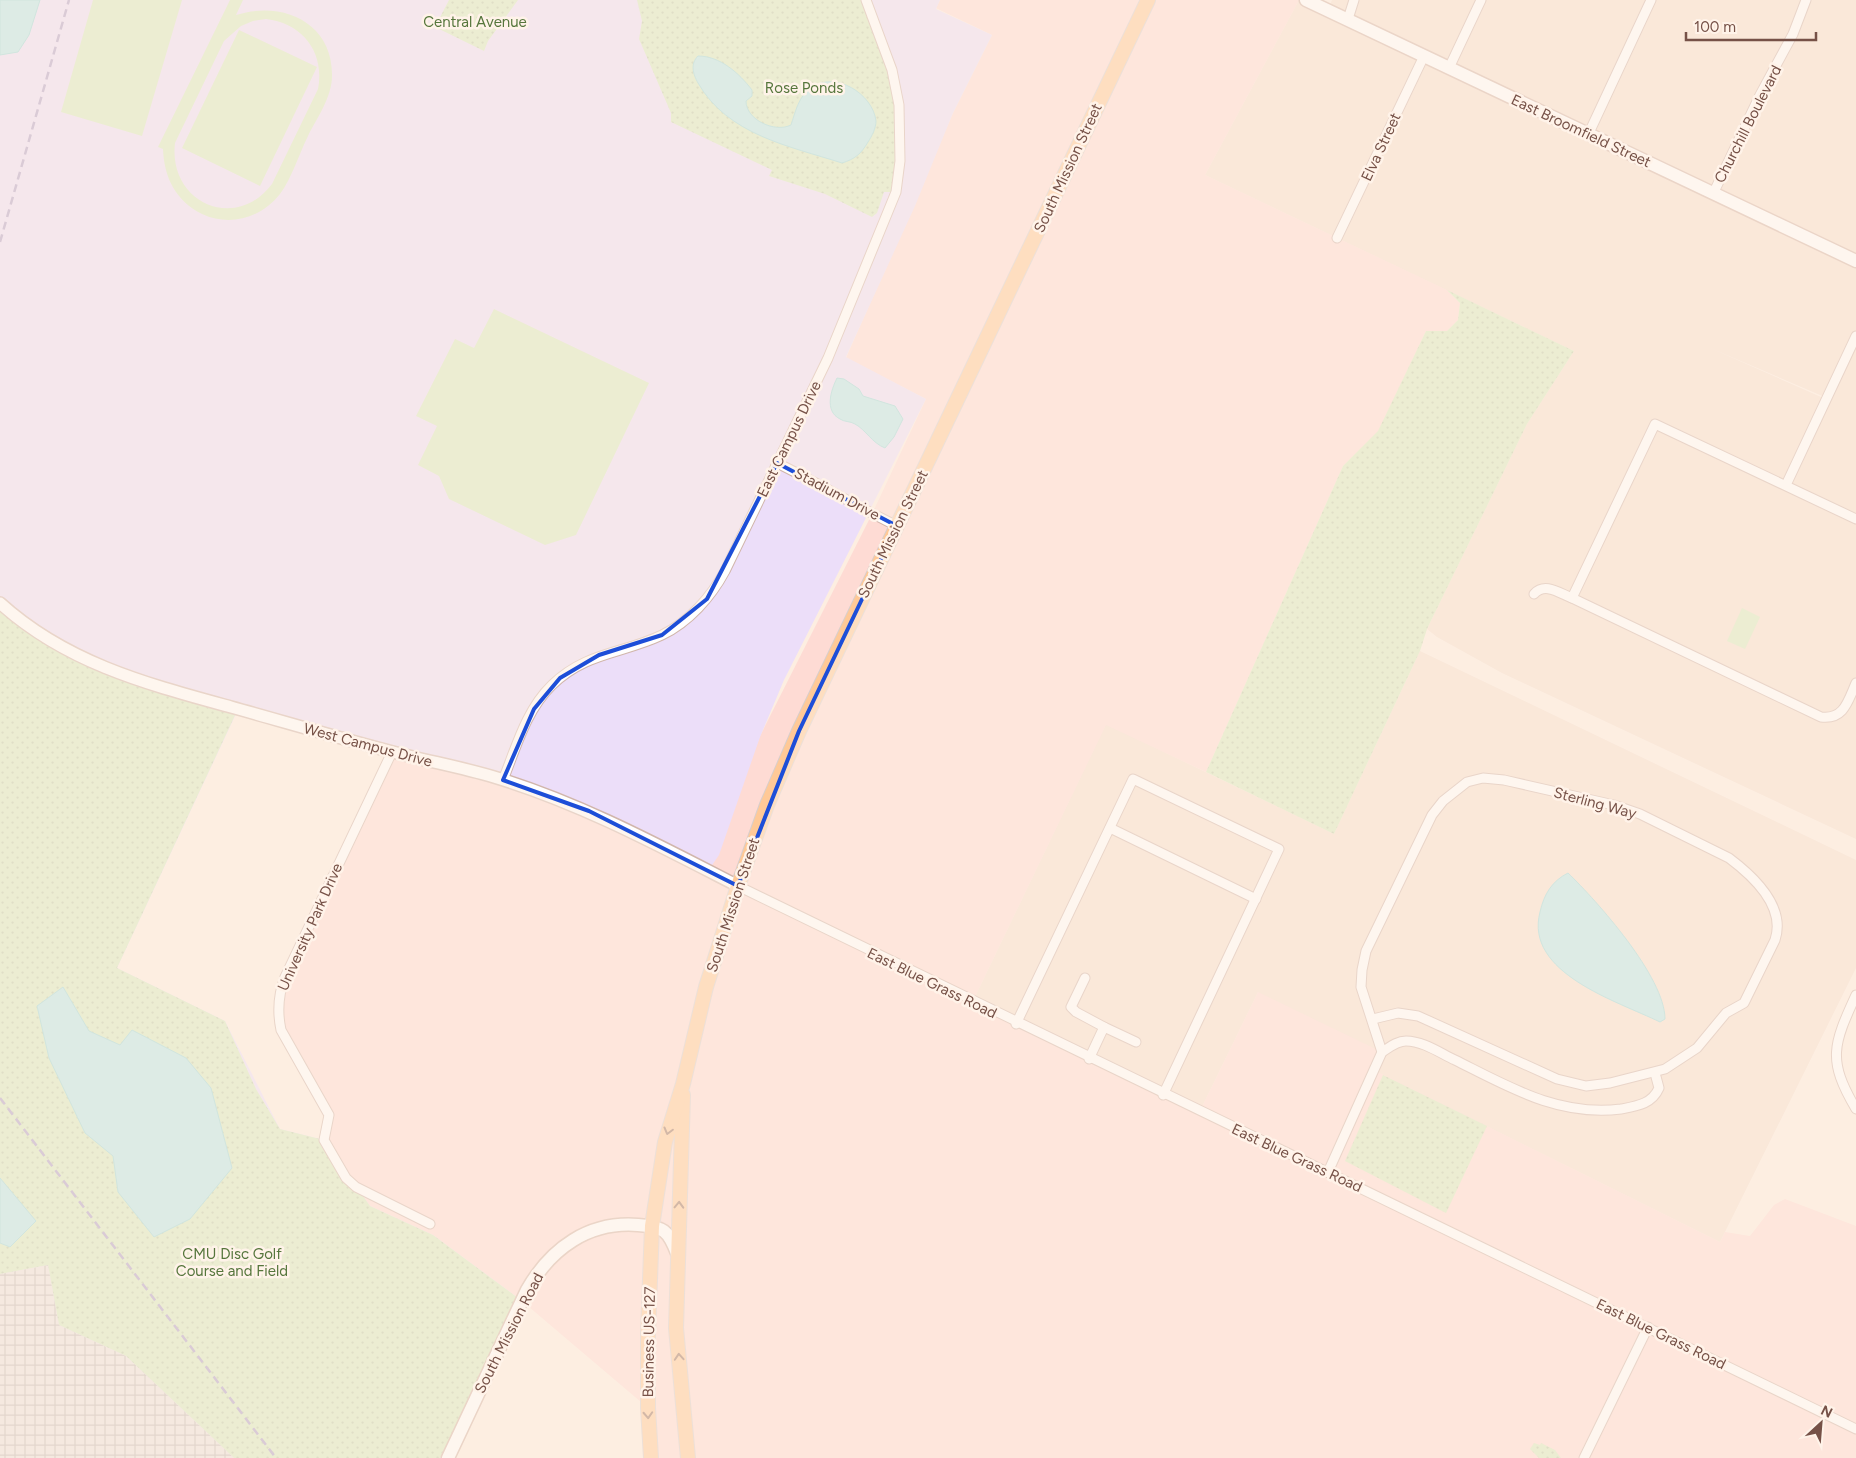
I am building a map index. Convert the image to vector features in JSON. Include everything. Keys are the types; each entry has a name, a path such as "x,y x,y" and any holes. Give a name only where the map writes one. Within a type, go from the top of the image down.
{"main road":[{"name":"South Mission Street","path":"652,1226 665,1142 683,1084 706,987 738,886 767,805 795,739 1148,0"},
{"name":"East Broomfield Street","path":"1306,0 1588,135 1856,260"},
{"name":"South Mission Street","path":"677,1253 683,1084"},
{"name":"South Mission Road","path":"448,1458 527,1290 542,1267 572,1240 598,1228 629,1224 652,1226"},
{"path":"652,1226 663,1229 669,1234 677,1253"},
{"name":"Business US-127","path":"651,1458 648,1408 648,1333 652,1226"},
{"name":"Business US-127","path":"677,1253 676,1328 688,1458"}],"street":[{"name":"East Campus Drive","path":"503,780 534,709 547,690 560,678 599,656 662,635 682,622 707,599 725,570 831,352 896,192 900,161 899,105 892,70 866,0"},
{"path":"1348,19 1354,0"},
{"path":"1449,68 1481,0"},
{"path":"1588,135 1652,0"},
{"name":"Churchill Boulevard","path":"1713,194 1760,95 1788,43 1806,0"},
{"name":"Elva Street","path":"1338,238 1424,56"},
{"path":"1786,485 1856,336"},
{"path":"1572,598 1655,424 1856,519"},
{"name":"Stadium Drive","path":"777,463 817,482 854,505 897,526"},
{"path":"1534,594 1539,589 1544,588 1572,598 1821,717 1830,718 1842,713 1856,683"},
{"name":"West Campus Drive","path":"0,603 53,641 128,678 392,752 503,780 589,811 738,886"},
{"name":"University Park Drive","path":"392,752 285,977 279,992 279,1020 282,1030 329,1115 324,1140 346,1178 356,1187 430,1224"},
{"name":"Sterling Way","path":"1373,1019 1398,1013 1418,1016 1557,1078 1586,1086 1655,1073 1665,1069 1697,1048 1726,1013 1744,1003 1779,929 1776,913 1770,900 1740,866 1729,858 1640,814 1504,780 1483,778 1467,782 1443,801 1432,814 1366,951 1361,986 1382,1052"},
{"path":"1016,1024 1133,779 1279,849 1163,1095"},
{"path":"1110,828 1256,899"},
{"name":"East Blue Grass Road","path":"738,886 1016,1024 1328,1172 1856,1429"},
{"path":"1085,978 1071,1007 1076,1012 1136,1042"},
{"path":"1856,994 1839,1035 1835,1063 1844,1089 1856,1109"},
{"path":"1089,1059 1104,1027"},
{"path":"1328,1172 1382,1052 1397,1043 1406,1041 1424,1045 1514,1090 1570,1109 1615,1109 1634,1107 1650,1101 1659,1088 1655,1073"},
{"path":"1584,1458 1648,1327"}],"highlighted area":[{"path":"777,463 897,526 799,731 738,886 589,811 503,780 534,709 560,678 599,655 662,635 707,599"}],"shaded area":[{"path":"0,0 940,0 936,9 992,35 953,113 915,206 846,357 926,399 784,680 760,737 719,855 708,871 574,805 238,710 117,968 225,1021 280,1129 324,1140 370,1206 433,1235 522,1301 448,1458 234,1458 126,1356 59,1325 48,1265 0,1274"},
{"path":"940,0 1299,0 1205,175 1447,290 1460,303 1458,320 1447,331 1426,331 1378,432 1343,466 1206,772 1106,725 972,1003 1199,1113 1258,992 1382,1052 1374,1070 1720,1242 1725,1232 1750,1236 1774,1205 1785,1199 1856,1226 1856,1458 655,1458 648,1408 522,1301 433,1235 370,1206 346,1178 324,1140 329,1115 281,1030 278,1003 392,752 739,793 760,736 872,514 926,399 846,358 953,113 992,35 936,8"},
{"path":"1299,0 1306,0 1328,10 1332,0 1856,0 1856,343 1827,398 1708,347 1830,401 1856,348 1856,839 1502,673 1437,637 1427,629 1527,424 1574,351 1205,175"},
{"path":"1420,651 1856,860 1856,968 1720,1242 1373,1070 1258,992 1199,1113 972,1003 1106,724 1334,834"},
{"path":"89,1258 240,1458 0,1458 0,1261"}],"green space":[{"path":"93,0 182,0 142,136 61,112"},
{"path":"230,0 243,0 236,15 254,11 271,11 287,14 302,20 314,29 324,42 330,58 332,76 330,92 284,188 264,209 244,218 223,220 202,214 193,209 173,188 166,170 163,149 158,147","holes":["266,19 279,22 301,33 314,52 318,63 318,89 272,184 257,199 240,207 223,208 207,204 193,195 182,181 176,164 175,143 224,41 241,26 253,21"]},
{"name":"Central Avenue","path":"449,0 518,0 488,41 484,51 435,27"},
{"name":"Rose Ponds","path":"637,0 866,0 896,89 896,192 884,192 877,213 872,217 825,194 769,176 772,170 671,122 671,113 639,39 642,21"},
{"path":"239,30 317,67 260,186 182,148"},
{"path":"1447,290 1574,351 1527,424 1427,629 1420,651 1334,834 1206,772 1343,466 1378,431 1426,331 1447,331 1458,320 1460,303"},
{"path":"494,309 649,383 576,535 545,545 449,499 439,476 418,465 437,426 416,416 455,339 474,348"},
{"name":"CMU Disc Golf Course and Field","path":"0,598 45,637 120,674 238,709 117,968 225,1021 256,1089 280,1129 324,1140 370,1206 433,1235 522,1301 440,1458 234,1458 126,1356 59,1325 48,1265 0,1274"},
{"path":"1742,608 1760,617 1745,649 1727,641"},
{"path":"1383,1075 1487,1126 1446,1213 1345,1161"},
{"path":"1534,1443 1540,1445 1541,1443 1555,1450 1561,1458 1539,1458 1530,1449"}],"water":[{"path":"0,0 40,0 29,35 18,52 0,55"},
{"path":"698,56 721,62 741,78 752,90 752,96 746,101 747,108 762,123 777,127 791,125 803,95 821,83 831,82 841,83 851,88 868,102 876,121 874,132 860,153 851,160 842,163 761,136 743,127 711,101 698,83 694,73 693,66"},
{"path":"837,378 844,379 859,389 863,396 895,406 903,419 894,437 885,448 876,443 859,427 842,420 832,411 830,400"},
{"path":"1568,873 1611,920 1642,962 1654,982 1662,1002 1665,1019 1660,1022 1599,994 1578,982 1560,968 1546,952 1539,933 1540,912 1546,894 1553,884"},
{"path":"63,987 89,1031 120,1045 132,1030 186,1058 211,1088 232,1168 190,1219 154,1237 118,1192 113,1156 85,1133 49,1058 37,1006"},
{"path":"0,1178 36,1221 10,1247 0,1243"}],"railway":[{"path":"0,242 69,0"},
{"path":"0,1098 276,1458"}]}
